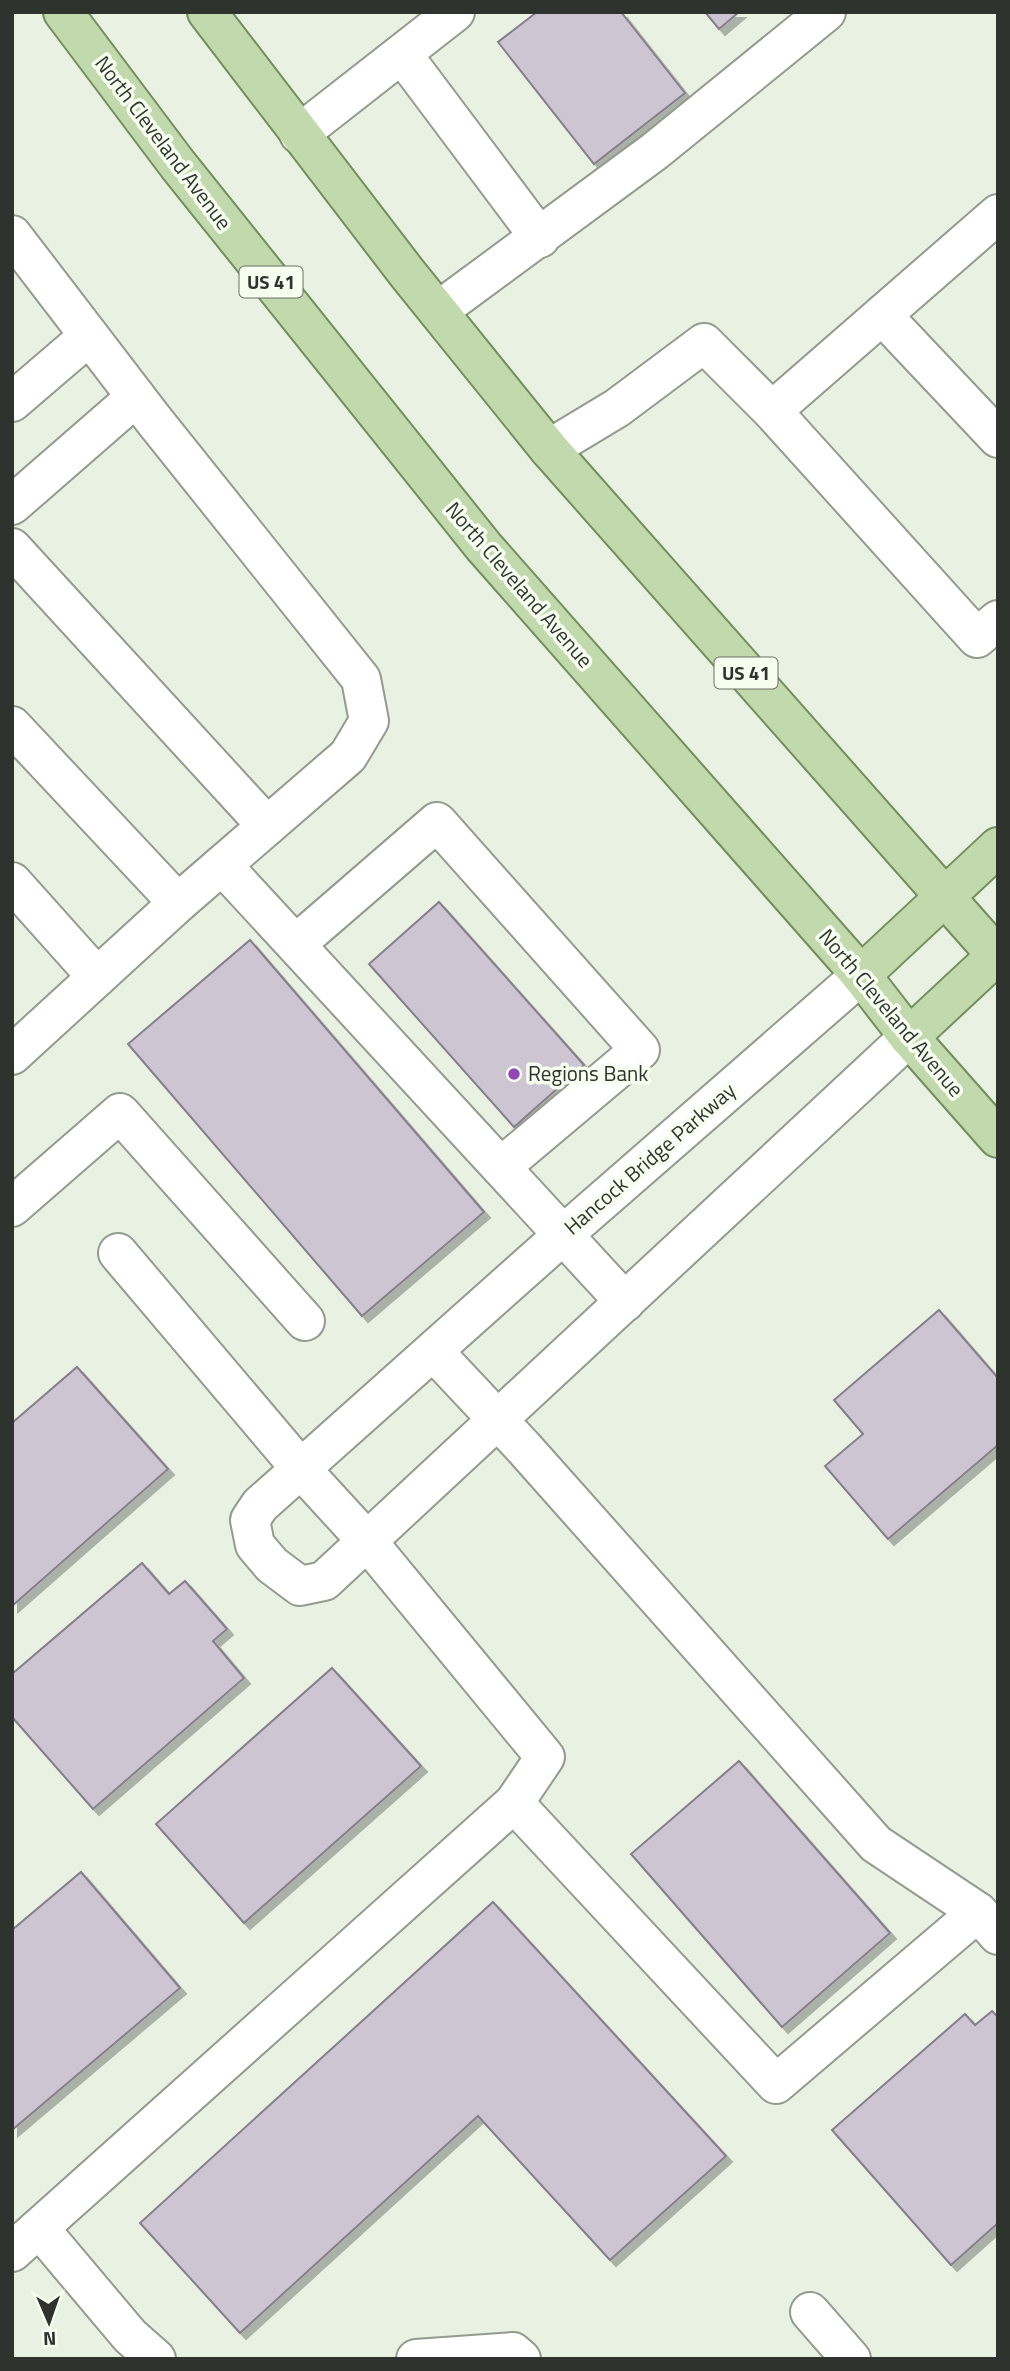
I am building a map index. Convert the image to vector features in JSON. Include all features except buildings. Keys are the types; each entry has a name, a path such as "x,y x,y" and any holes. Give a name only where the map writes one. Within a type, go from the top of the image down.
{"main road":[{"name":"North Cleveland Avenue","path":"63,12 178,165 484,547 861,975 909,1037 998,1138"},
{"name":"US 41","path":"207,12 299,134 549,449 997,956"},
{"name":"Hancock Bridge Parkway","path":"861,975 998,847"},
{"path":"909,1037 997,956"}],"street":[{"path":"299,134 455,12"},
{"path":"438,311 540,238 741,83 826,12"},
{"path":"402,54 540,238"},
{"path":"772,411 998,214"},
{"path":"14,1049 348,756 369,721 361,679 89,336 17,251"},
{"path":"882,315 998,438"},
{"path":"12,402 89,336"},
{"path":"549,449 617,408 704,342 772,411 977,638 998,620"},
{"path":"12,505 136,397"},
{"path":"12,548 267,826"},
{"path":"12,726 178,903"},
{"path":"296,944 437,822 640,1050 501,1167"},
{"path":"222,865 625,1302"},
{"path":"12,882 97,977"},
{"name":"Hancock Bridge Parkway","path":"367,1541 324,1581 300,1586 272,1565 256,1545 250,1520 260,1505 564,1234 861,975"},
{"path":"367,1541 909,1037"},
{"path":"12,1207 120,1114 305,1321"},
{"path":"118,1253 301,1469 367,1541 545,1757 514,1803 25,2240 156,2359"},
{"path":"434,1352 876,1844 988,1924 776,2084 514,1803"},
{"path":"810,2312 851,2359"},
{"path":"416,2359 513,2352 521,2359"}],"place":[{"name":"Regions Bank","path":"514,1074"}]}
